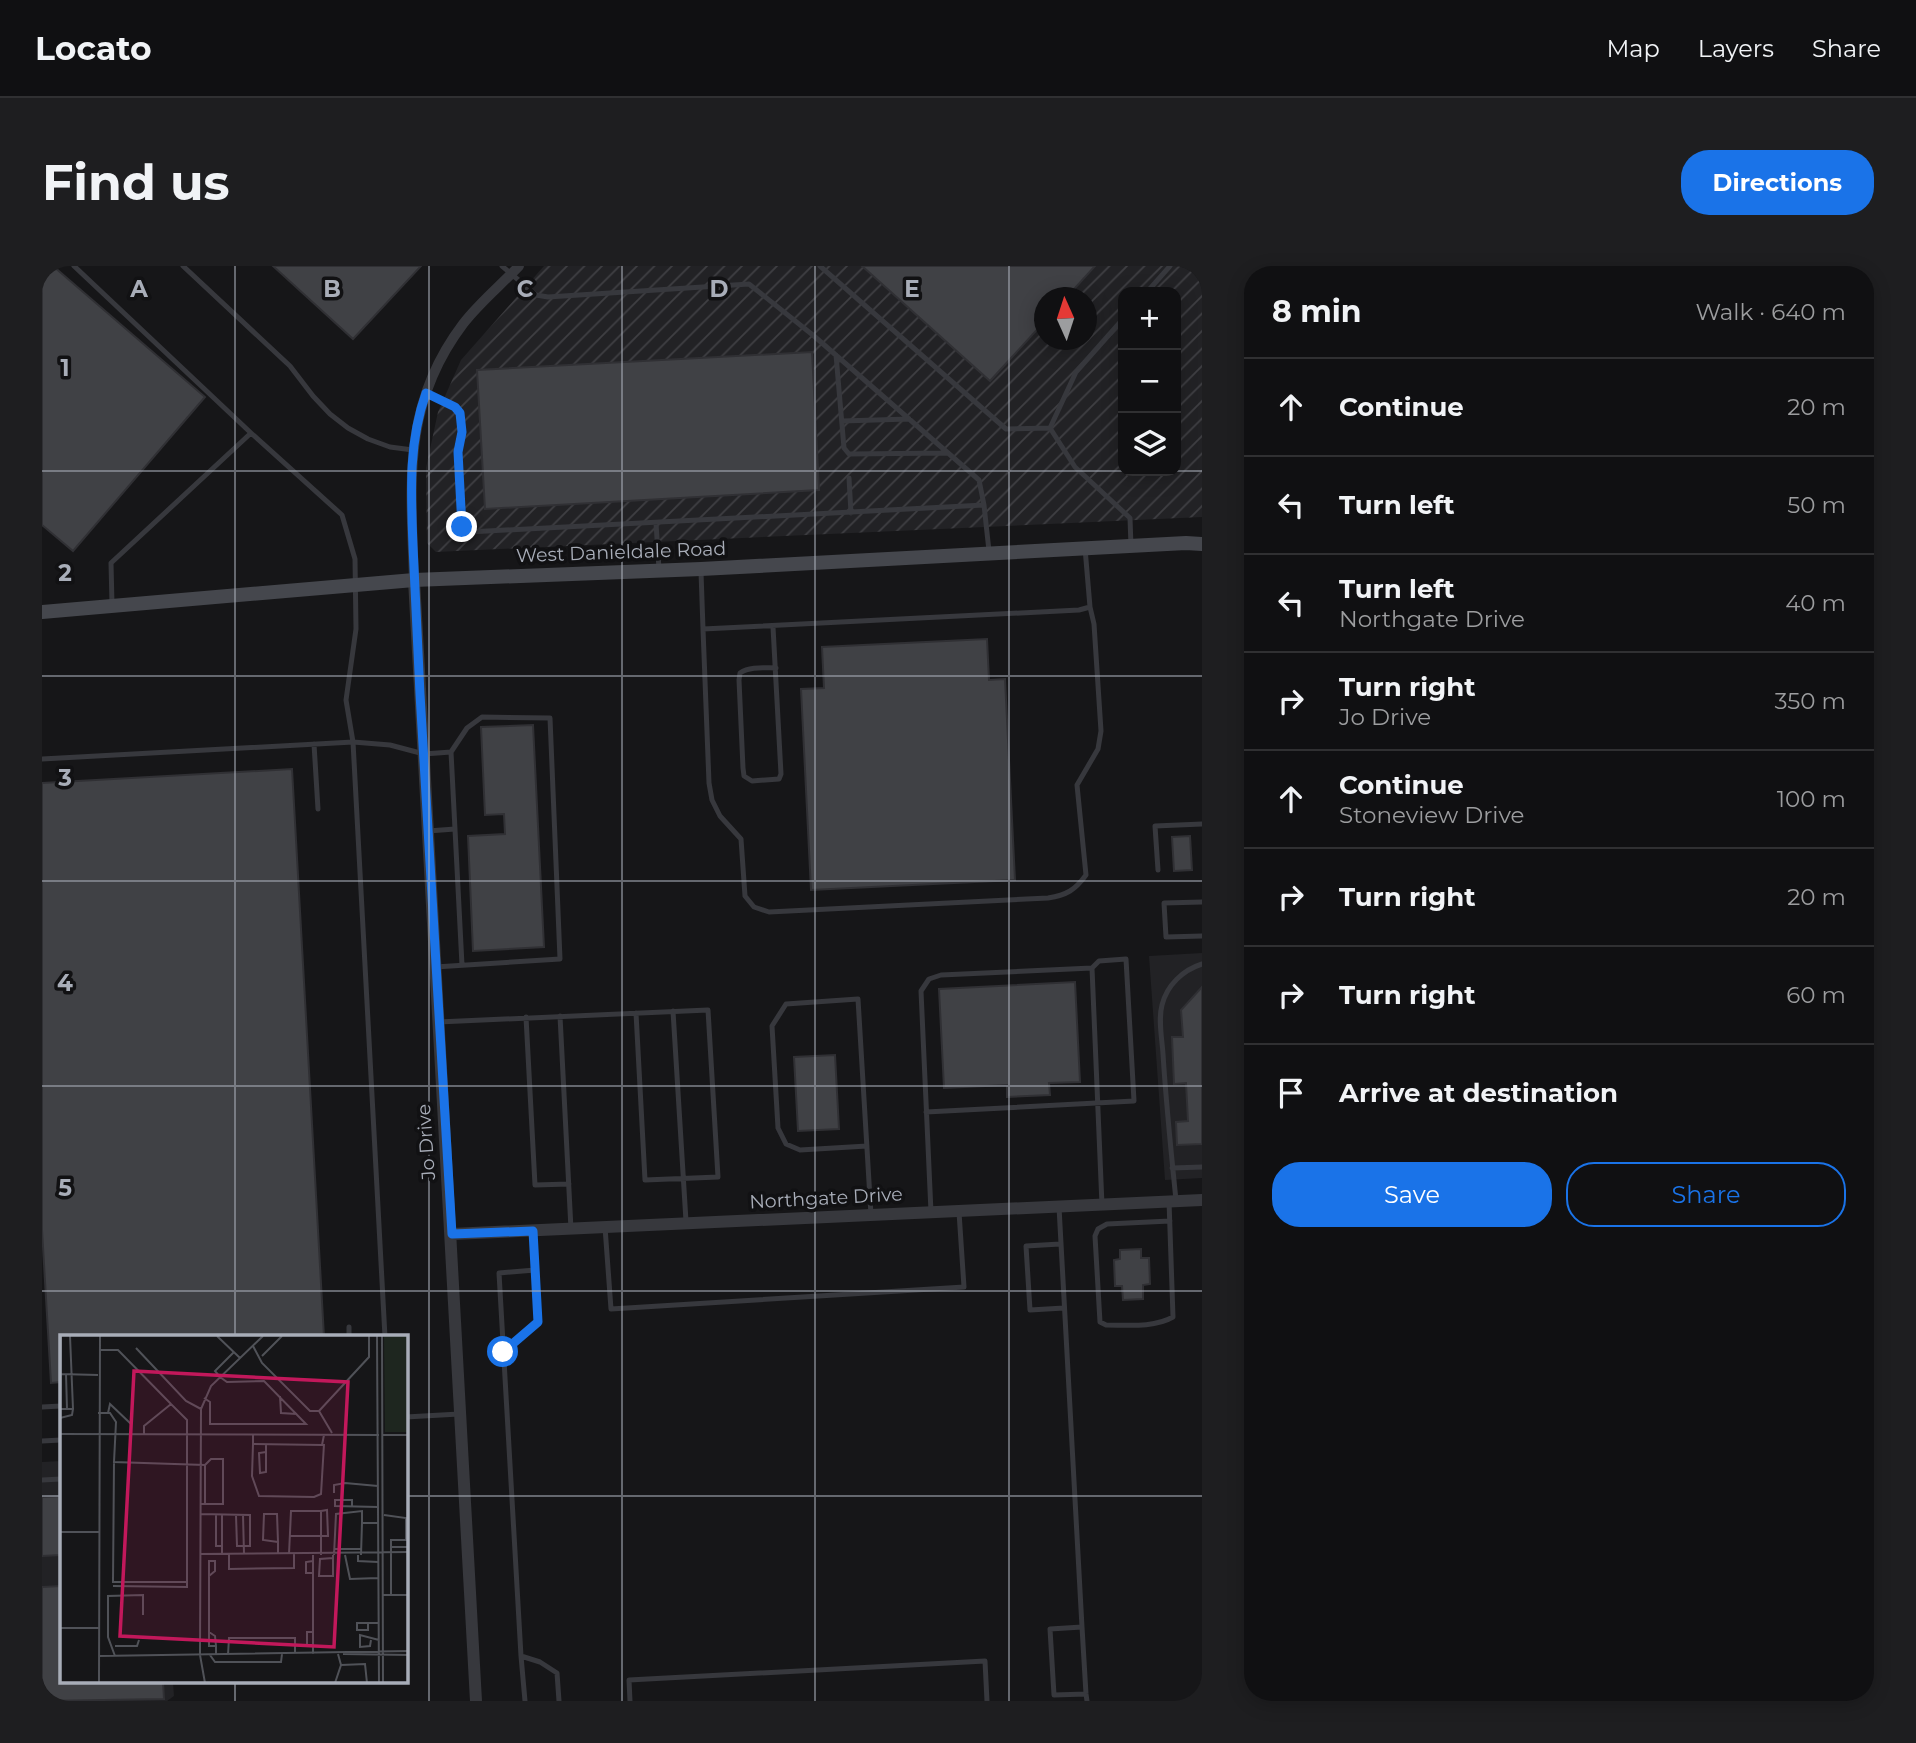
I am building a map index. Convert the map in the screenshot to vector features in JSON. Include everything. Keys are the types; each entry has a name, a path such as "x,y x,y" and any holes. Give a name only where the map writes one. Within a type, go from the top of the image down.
{"main road":[{"name":"West Danieldale Road","path":"42,612 414,580 701,569 1202,544"}],"street":[{"path":"414,580 411,480 413,450 426,393 464,324 519,266"},
{"name":"Jo Drive","path":"414,580 477,1701"},
{"name":"Northgate Drive","path":"452,1234 1202,1200"}],"lane":[{"path":"74,266 342,515 355,559 356,629 346,700 353,742 385,1335"},
{"path":"183,266 290,366 330,414 368,439 390,447 413,450"},
{"path":"502,266 536,295 548,297 749,284 836,355 979,480 989,553"},
{"path":"820,266 1006,429 1050,428"},
{"path":"1151,287 1170,266"},
{"path":"1050,428 1076,372 1118,324"},
{"path":"836,355 844,447 849,454 948,453"},
{"path":"426,393 455,407 460,413 462,432 458,452 462,527 469,532 984,505"},
{"path":"842,421 909,419"},
{"path":"1050,428 1075,467 1130,518 1132,546"},
{"path":"112,607 111,563 251,433"},
{"path":"849,478 850,513"},
{"path":"656,523 659,570"},
{"path":"701,569 709,783 712,800 720,816 741,839 745,896 754,907 769,912 1048,898 1063,896 1076,888 1086,876 1077,785 1098,748 1101,731 1094,624 1085,548"},
{"path":"704,629 1079,610 1090,607"},
{"path":"773,627 776,668 781,774 779,779 752,781 744,776 743,768 740,673 752,669 776,668"},
{"path":"435,967 559,959 550,718 482,718 467,729 451,752 462,965"},
{"path":"42,759 353,742 390,745 424,754 451,752"},
{"path":"314,744 318,809"},
{"path":"1158,870 1154,826 1202,824"},
{"path":"428,831 455,830"},
{"path":"1202,902 1164,903 1166,937 1202,936"},
{"path":"926,1112 1134,1101 1126,960 1099,961 1092,968 941,975 929,979 921,991 926,1112 931,1212"},
{"path":"1170,1221 1107,1224 1098,1229 1095,1236 1100,1322 1106,1325 1151,1324 1173,1318 1170,1221 1172,1168 1161,1008 1168,991 1179,976 1202,964"},
{"path":"1092,968 1102,1205"},
{"path":"867,1146 800,1150 786,1144 778,1128 772,1026 786,1004 858,999 867,1146 871,1215"},
{"path":"438,1022 526,1017 708,1010 718,1177 645,1180 636,1013"},
{"path":"673,1011 686,1224"},
{"path":"560,1016 571,1229"},
{"path":"526,1017 535,1185 569,1184"},
{"path":"1172,1168 1202,1167"},
{"path":"1059,1207 1087,1701"},
{"path":"605,1227 611,1309 964,1287 959,1211"},
{"path":"503,1352 538,1322 533,1231"},
{"path":"1060,1244 1027,1246 1030,1310 1064,1308"},
{"path":"525,1701 499,1273 535,1270"},
{"path":"349,1327 349,1335"},
{"path":"42,1407 60,1406"},
{"path":"408,1417 461,1414"},
{"path":"42,1441 60,1440"},
{"path":"42,1480 60,1479"},
{"path":"1082,1627 1050,1629 1054,1695 1086,1694"},
{"path":"522,1657 540,1662 557,1673 559,1701"},
{"path":"630,1701 629,1680 985,1661 987,1701"}],"shaded area":[{"path":"544,266 1202,266 1202,517 436,552 427,543 426,468 438,412 461,360"},
{"path":"1202,953 1202,1178 1165,1180 1149,956"},
{"path":"60,1461 60,1684 173,1684 174,1696 167,1701 42,1701 42,1462"}],"building":[{"path":"42,266 53,266 205,397 73,551 42,525"},
{"path":"273,266 421,266 353,339"},
{"path":"862,266 1095,266 1076,287 1034,287 1034,333 990,381"},
{"path":"812,352 819,490 485,509 477,370"},
{"path":"987,639 989,680 1005,679 1015,880 811,890 801,689 824,688 822,647"},
{"path":"533,725 544,947 473,951 468,836 505,834 504,814 485,815 481,727"},
{"path":"292,769 324,1335 60,1335 60,1382 51,1383 42,1230 42,783"},
{"path":"1190,836 1192,870 1174,871 1172,837"},
{"path":"1075,982 1080,1082 1049,1083 1050,1095 1007,1097 1007,1085 944,1088 939,989"},
{"path":"1202,987 1202,1144 1177,1145 1176,1122 1188,1121 1186,1083 1174,1084 1172,1037 1183,1037 1181,1010"},
{"path":"835,1055 839,1129 798,1131 794,1057"},
{"path":"1141,1249 1141,1258 1149,1258 1150,1284 1143,1285 1143,1299 1123,1300 1122,1286 1115,1286 1114,1260 1120,1259 1120,1250"},
{"path":"60,1496 60,1555 42,1556 42,1497"},
{"path":"60,1586 60,1684 163,1684 164,1699 42,1701 42,1587"}],"route":[{"path":"462,527 458,452 462,432 460,413 455,407 426,393 413,450 411,480 414,580 452,1234 533,1231 538,1322 503,1352"}]}
